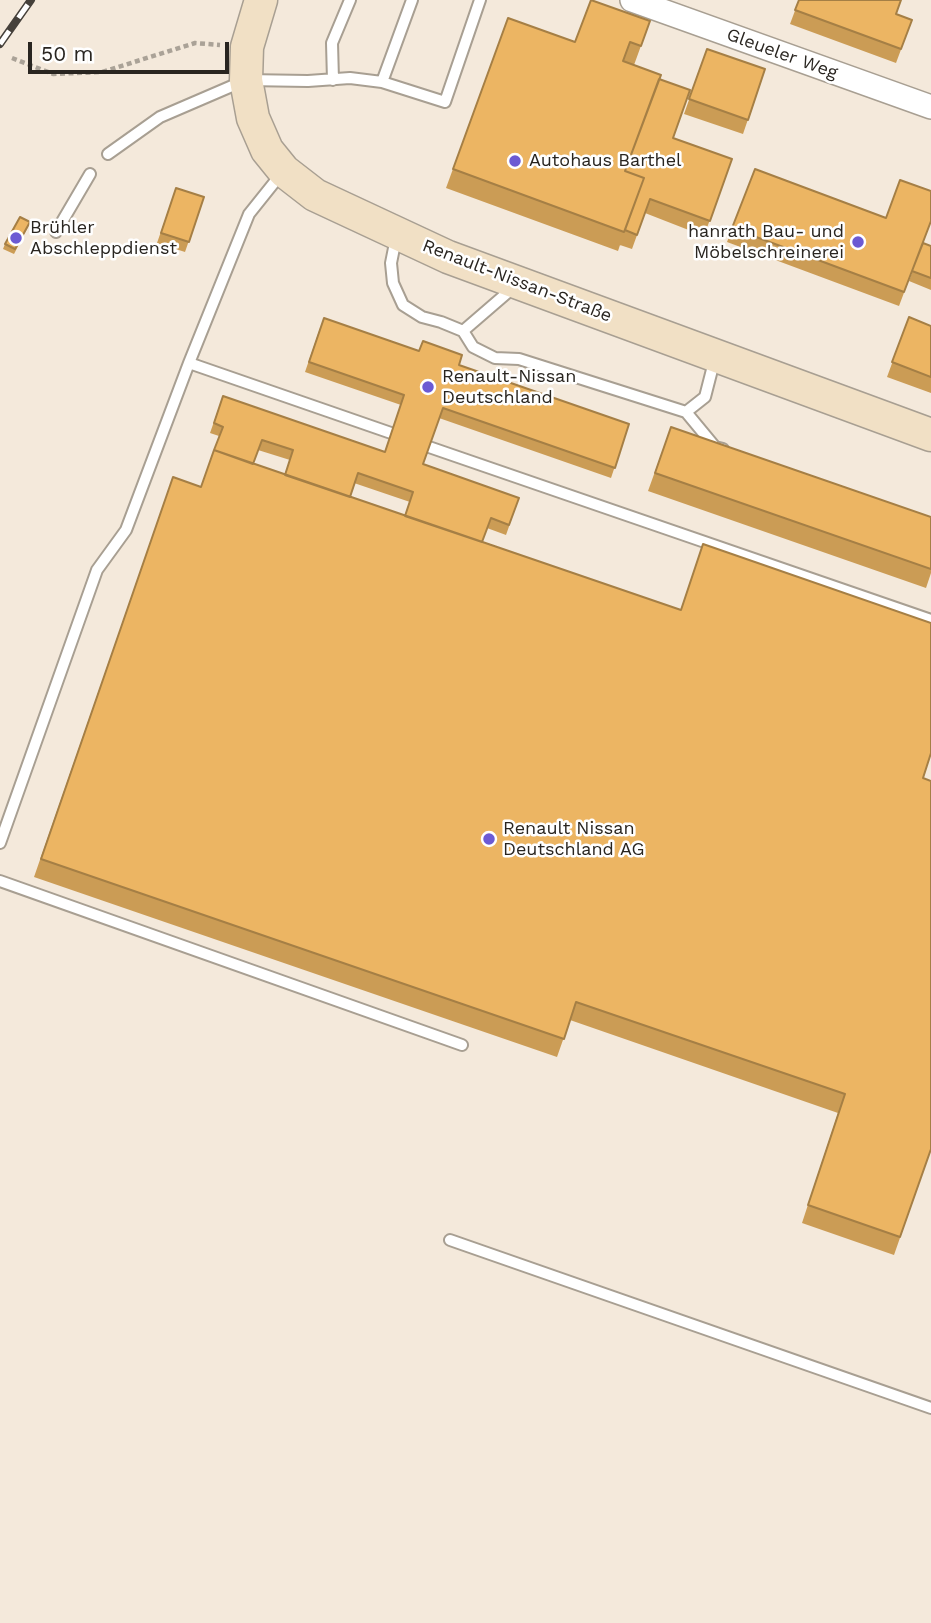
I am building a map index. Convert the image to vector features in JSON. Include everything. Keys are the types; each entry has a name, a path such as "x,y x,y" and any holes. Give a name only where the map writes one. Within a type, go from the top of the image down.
{"street":[{"name":"Renault-Nissan-Straße","path":"261,0 247,47 246,80 253,118 267,150 284,171 315,195 448,257 931,435"},
{"name":"Gleueler Weg","path":"632,0 931,107"}],"lane":[{"path":"333,80 332,43 350,0"},
{"path":"382,82 412,0"},
{"path":"108,154 160,117 246,80 350,79 382,82 445,102 480,0"},
{"path":"0,842 97,570 125,530 249,214 284,171"},
{"path":"56,232 90,174"},
{"path":"397,234 391,263 393,283 402,304 422,317 463,331 474,347 495,358 519,359 686,412 715,447 739,454"},
{"path":"463,331 519,283"},
{"path":"686,412 705,397 716,356"},
{"path":"189,363 391,433"},
{"path":"429,447 931,620"},
{"path":"0,881 462,1045"},
{"path":"450,1240 931,1408"}],"path":[{"path":"12,58 53,74 102,72 195,43 247,47"}],"building":[{"path":"591,0 650,21 641,46 630,42 623,61 661,75 625,171 644,178 624,232 453,169 508,18 575,42"},
{"path":"799,0 901,0 896,14 912,20 901,49 795,10"},
{"path":"707,49 765,69 748,120 689,99"},
{"path":"659,79 690,90 673,138 732,159 710,221 650,199 637,235 625,230 644,178 625,171"},
{"path":"755,169 886,218 900,180 931,191 931,221 904,292 732,228"},
{"path":"176,188 204,197 189,242 161,233"},
{"name":"Brühler Abschleppdienst","path":"20,217 30,222 15,249 5,244"},
{"path":"923,243 931,246 931,278 912,271"},
{"path":"909,317 931,326 931,377 892,362"},
{"path":"324,318 419,351 423,341 462,355 459,365 629,424 615,468 443,408 423,464 519,498 509,525 491,518 482,542 405,516 413,492 358,473 350,497 285,475 293,450 262,440 253,464 214,450 223,427 214,423 223,396 385,452 404,395 309,362"},
{"path":"671,427 931,517 931,569 655,473"},
{"name":"Renault Nissan Deutschland AG","path":"214,450 681,610 703,544 931,623 931,753 923,778 931,781 931,1149 900,1237 808,1205 845,1094 576,1002 564,1039 41,859 173,477 201,487"}],"railway":[{"path":"0,44 31,0"}],"place":[{"name":"Autohaus Barthel","path":"515,161"},
{"name":"Brühler Abschleppdienst","path":"16,238"},
{"name":"hanrath Bau- und Möbelschreinerei","path":"858,242"},
{"name":"Renault-Nissan Deutschland","path":"428,387"},
{"name":"Renault Nissan Deutschland AG","path":"489,839"}]}
